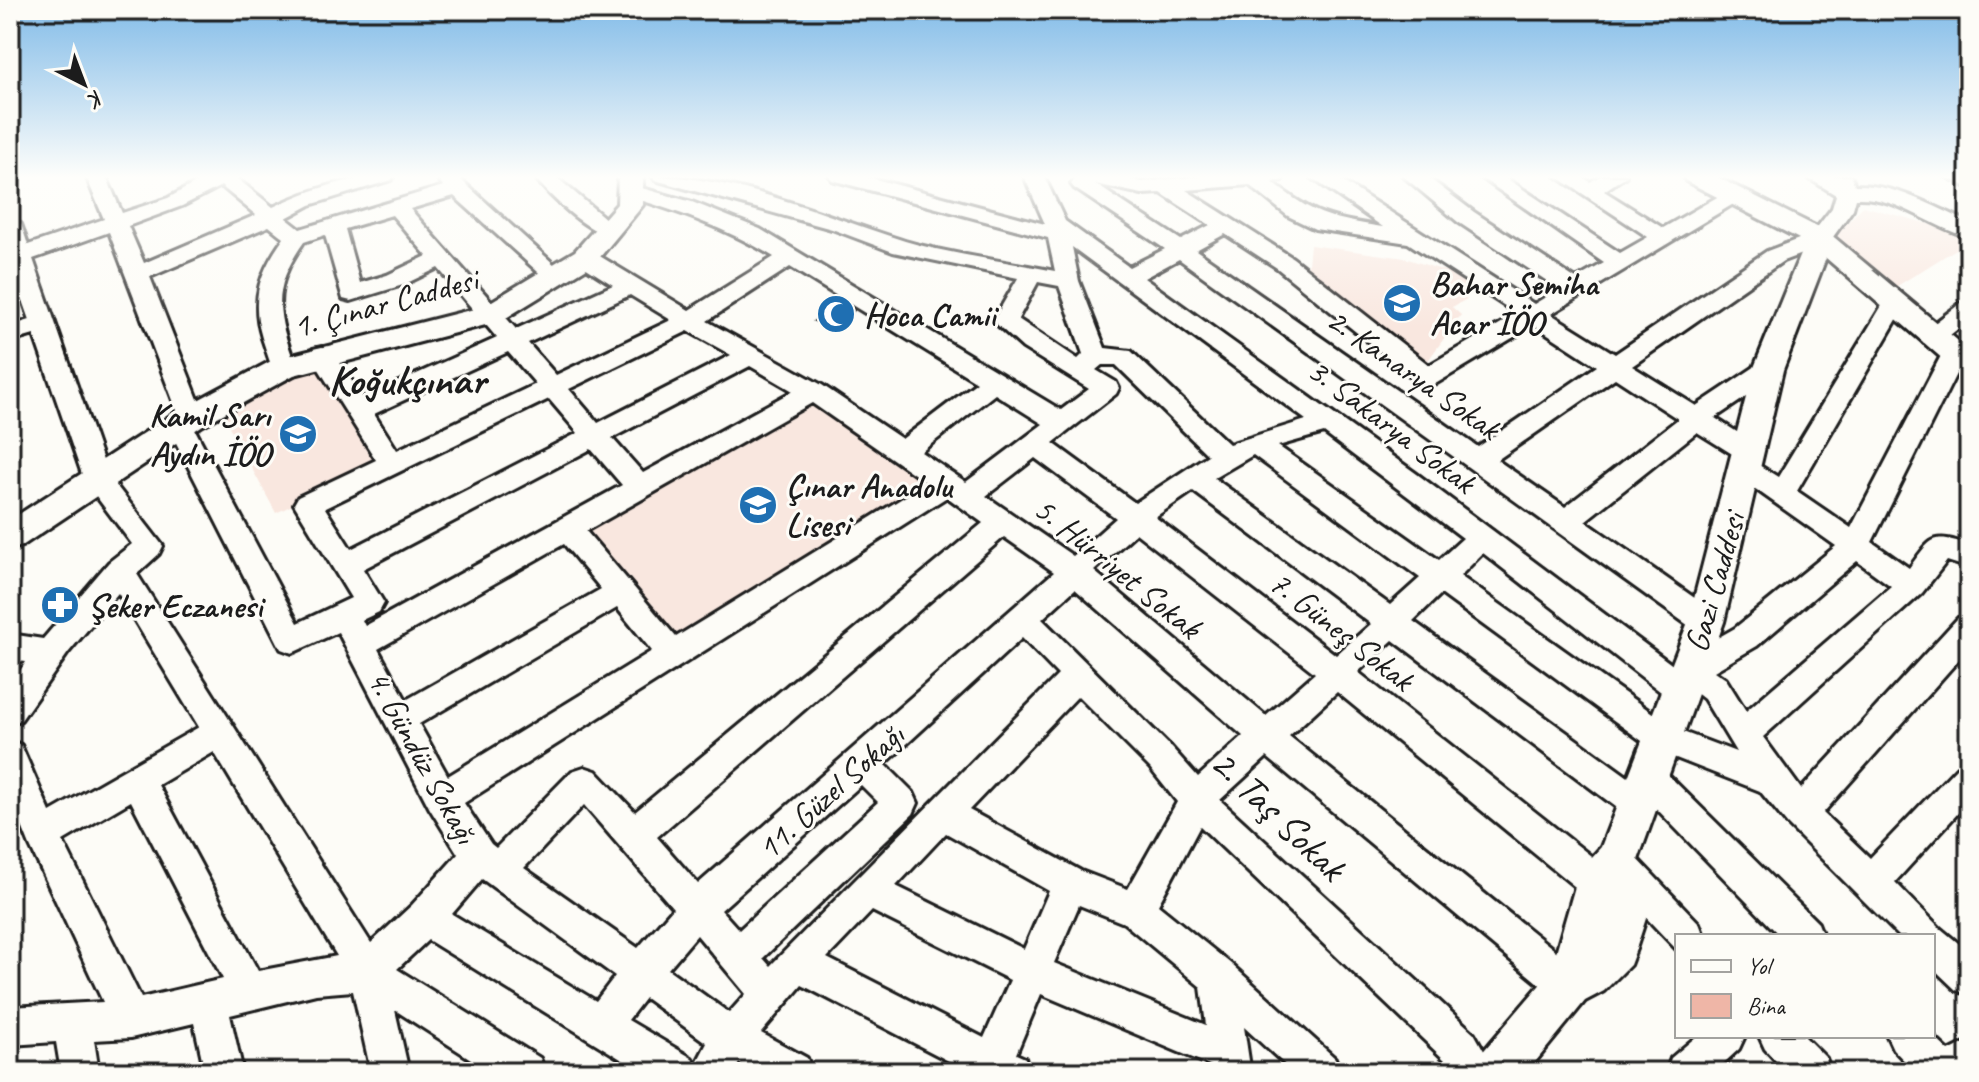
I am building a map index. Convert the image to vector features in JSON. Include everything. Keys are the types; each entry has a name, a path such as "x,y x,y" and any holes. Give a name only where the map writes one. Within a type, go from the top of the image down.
{"main road":[{"name":"1. Çınar Caddesi","path":"10,537 186,421 284,367 491,314 585,257 611,226"},
{"path":"1795,226 1820,239 1952,353"},
{"name":"Gazi Caddesi","path":"1607,872 1664,739 1706,622 1768,370 1820,239"},
{"path":"1497,1072 1569,985 1588,975 1614,949 1630,903 1607,872"}],"street":[{"path":"10,226 22,293 45,323 81,441 97,480 149,546 119,570 50,653 10,710"},
{"path":"15,257 104,226"},
{"path":"119,226 138,273 186,421 292,640 369,603 308,504 689,321 790,257"},
{"path":"138,273 249,226"},
{"path":"284,226 296,237"},
{"path":"413,226 639,487"},
{"path":"501,226 556,276"},
{"path":"603,226 608,230"},
{"path":"733,226 752,234 1062,423"},
{"path":"847,226 901,247 1068,281"},
{"path":"442,798 674,656 1035,444 1107,388 1089,363 1057,229 1046,226"},
{"name":"2. Kanarya Sokak","path":"1150,226 1706,622"},
{"path":"1129,277 1223,226"},
{"path":"1228,226 1285,263 1428,377 1683,226"},
{"path":"1339,226 1413,238"},
{"path":"1396,226 1697,418 1782,493 1912,585"},
{"path":"1480,226 1577,290"},
{"path":"1565,226 1620,263"},
{"path":"1645,226 1664,238"},
{"name":"Gazi Caddesi","path":"1820,239 1829,226"},
{"path":"284,367 267,318 265,288 279,259 296,237 334,227 351,294 395,280 440,258"},
{"name":"3. Sakarya Sokak","path":"1057,229 1129,277 1482,537 1685,679 1715,689 1772,780 1800,814 1923,934"},
{"path":"1478,460 1775,256 1820,239"},
{"name":"5. Hürriyet Sokak","path":"585,257 689,321 813,391 1074,571 1267,737 1569,985"},
{"path":"1032,274 1005,321 1031,342 1089,363 1122,357 1226,456"},
{"path":"358,411 632,285"},
{"path":"1782,493 1894,304"},
{"path":"1685,679 1746,637 1856,546 1952,353 1969,308"},
{"path":"10,334 45,323"},
{"path":"322,355 393,464"},
{"path":"345,565 750,356"},
{"path":"1565,522 1697,418 1768,370"},
{"path":"903,452 993,383"},
{"path":"360,644 813,391"},
{"name":"11. Güzel Sokağı","path":"601,1025 642,971 696,909 862,764 1136,516 1226,456 1255,443 1329,423"},
{"path":"1255,443 1664,739 1772,780"},
{"name":"7. Güneş Sokak","path":"1035,444 1136,516 1338,673 1607,872 1684,934"},
{"path":"1192,476 1391,624 1641,789 1803,934"},
{"path":"634,835 1003,522"},
{"path":"566,527 674,656"},
{"path":"1136,910 1196,800 1338,673 1482,537"},
{"path":"1742,735 1912,585 1941,547 1967,547"},
{"path":"119,570 367,971 390,1072"},
{"path":"400,719 620,592"},
{"name":"4. Gündüz Sokağı","path":"344,615 442,798 489,862 732,1038 793,1072"},
{"name":"2. Taş Sokak","path":"1021,618 1161,758 1196,800 1460,1047 1477,1072"},
{"path":"1800,814 1969,627"},
{"path":"10,647 50,653"},
{"path":"712,1072 732,1038 797,963 1077,676"},
{"path":"42,835 220,731"},
{"path":"10,755 42,835 131,1019"},
{"path":"737,957 901,803 862,764"},
{"path":"137,779 249,992"},
{"path":"1869,884 1969,779"},
{"path":"10,1026 72,1025 131,1019 316,976 367,971 584,782 634,835 770,994"},
{"path":"942,813 1070,884 1136,910 1218,977 1321,1072"},
{"path":"797,963 998,1069 1032,972 1070,884"},
{"path":"868,891 1032,972 1230,1063"},
{"path":"425,918 678,1072"},
{"path":"1935,945 1969,977"},
{"path":"367,971 526,1072"},
{"path":"1218,977 1230,1063"},
{"path":"208,1003 224,1072"},
{"path":"72,1025 80,1072"},
{"path":"1685,1072 1724,1038"},
{"path":"1780,1038 1812,1072"},
{"path":"1908,1038 1943,1072"},
{"path":"1955,1072 1969,1060"}],"shaded area":[{"path":"1844,226 1938,226 1969,235 1969,241 1886,293 1830,241"},
{"name":"Bahar Semiha Acar İÖO","path":"1310,245 1405,258 1466,278 1467,299 1452,307 1461,315 1424,366 1307,274"},
{"name":"Kamil Sarı Aydın İÖO","path":"317,363 380,462 276,513 218,406"},
{"name":"Çınar Anadolu Lisesi","path":"812,399 931,482 677,640 581,528"}],"building":[{"name":"Hoca Camii","path":"833,299 854,310 838,329 814,321"}],"place":[{"name":"Bahar Semiha Acar İÖO","path":"1402,303"},
{"name":"Hoca Camii","path":"836,314"},
{"name":"Kamil Sarı Aydın İÖO","path":"298,434"},
{"name":"Çınar Anadolu Lisesi","path":"758,505"},
{"name":"Şeker Eczanesi","path":"60,605"}],"district":[{"name":"Koğukçınar","path":"407,379"}]}
